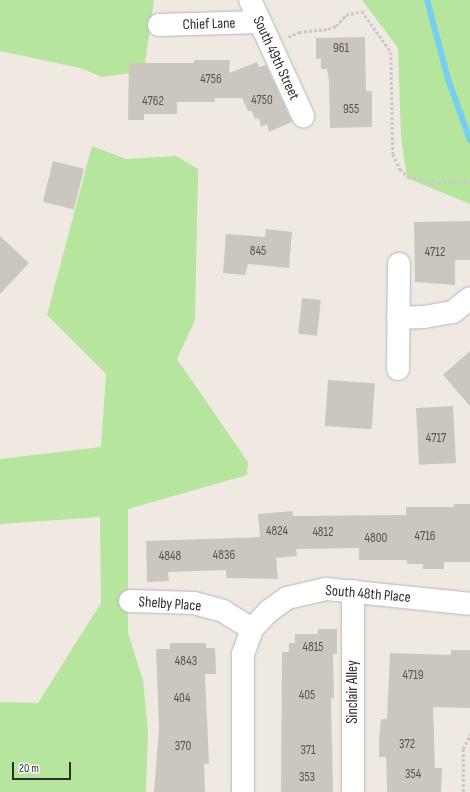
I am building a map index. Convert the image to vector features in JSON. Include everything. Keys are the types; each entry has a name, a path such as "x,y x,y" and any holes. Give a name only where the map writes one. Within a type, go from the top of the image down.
{"street":[{"name":"South 49th Street","path":"250,0 303,116"},
{"name":"Chief Lane","path":"159,25 260,22"},
{"path":"398,369 399,264"},
{"path":"398,318 424,318 454,312 470,298"},
{"name":"South 48th Place","path":"243,792 243,654 252,629 287,598 326,589 470,604"},
{"name":"Sinclair Alley","path":"353,591 353,792"},
{"name":"Shelby Place","path":"130,601 194,603 223,611 252,629"}],"path":[{"path":"286,38 299,32 328,29 336,26 346,15 362,12 391,52 393,154 400,169 408,176 438,182 470,181"},
{"path":"463,792 463,749 470,734"}],"green space":[{"path":"0,0 154,0 144,71 102,77 80,68 0,51"},
{"path":"362,0 470,0 470,204 407,178 401,137 398,48"},
{"path":"92,146 126,159 176,156 198,169 195,320 177,359 248,462 247,475 128,509 128,633 143,680 148,731 146,792 0,792 0,702 38,703 101,603 100,517 0,524 0,459 101,447 106,374 47,315"}],"building":[{"path":"365,37 366,91 372,91 372,127 330,128 329,80 327,69 321,69 321,59 316,59 316,38"},
{"path":"194,60 230,60 229,73 257,62 259,67 266,65 292,122 269,132 267,124 261,127 259,118 255,119 252,111 248,111 242,98 215,98 215,102 177,102 177,114 144,114 144,120 128,120 129,63 194,63"},
{"path":"53,161 84,169 74,209 43,202"},
{"path":"470,221 470,260 455,260 455,285 415,282 414,222"},
{"path":"266,229 292,232 289,268 248,264 245,275 223,273 226,234 265,237"},
{"path":"0,236 29,263 0,294"},
{"path":"302,298 321,300 317,336 298,334"},
{"path":"470,351 470,406 443,375"},
{"path":"328,380 375,383 372,429 325,426"},
{"path":"453,406 456,463 419,465 416,408"},
{"path":"454,504 470,504 470,562 444,562 444,569 423,569 423,564 407,564 407,560 359,560 359,548 296,549 297,556 276,558 278,579 226,578 226,570 168,572 169,581 147,582 146,541 260,537 258,514 293,511 293,516 406,515 406,507 454,507"},
{"path":"318,629 337,629 337,654 333,654 334,698 331,698 333,792 281,792 282,652 289,652 289,643 295,643 295,634 318,634"},
{"path":"170,643 206,643 206,648 215,648 216,674 205,674 209,764 204,764 205,792 154,792 159,728 156,649 170,649"},
{"path":"451,650 470,650 470,708 433,707 435,768 442,768 441,792 387,792 386,757 379,757 379,738 381,719 387,719 390,653 451,655"}],"waterway":[{"path":"427,0 448,79 470,140"}]}
